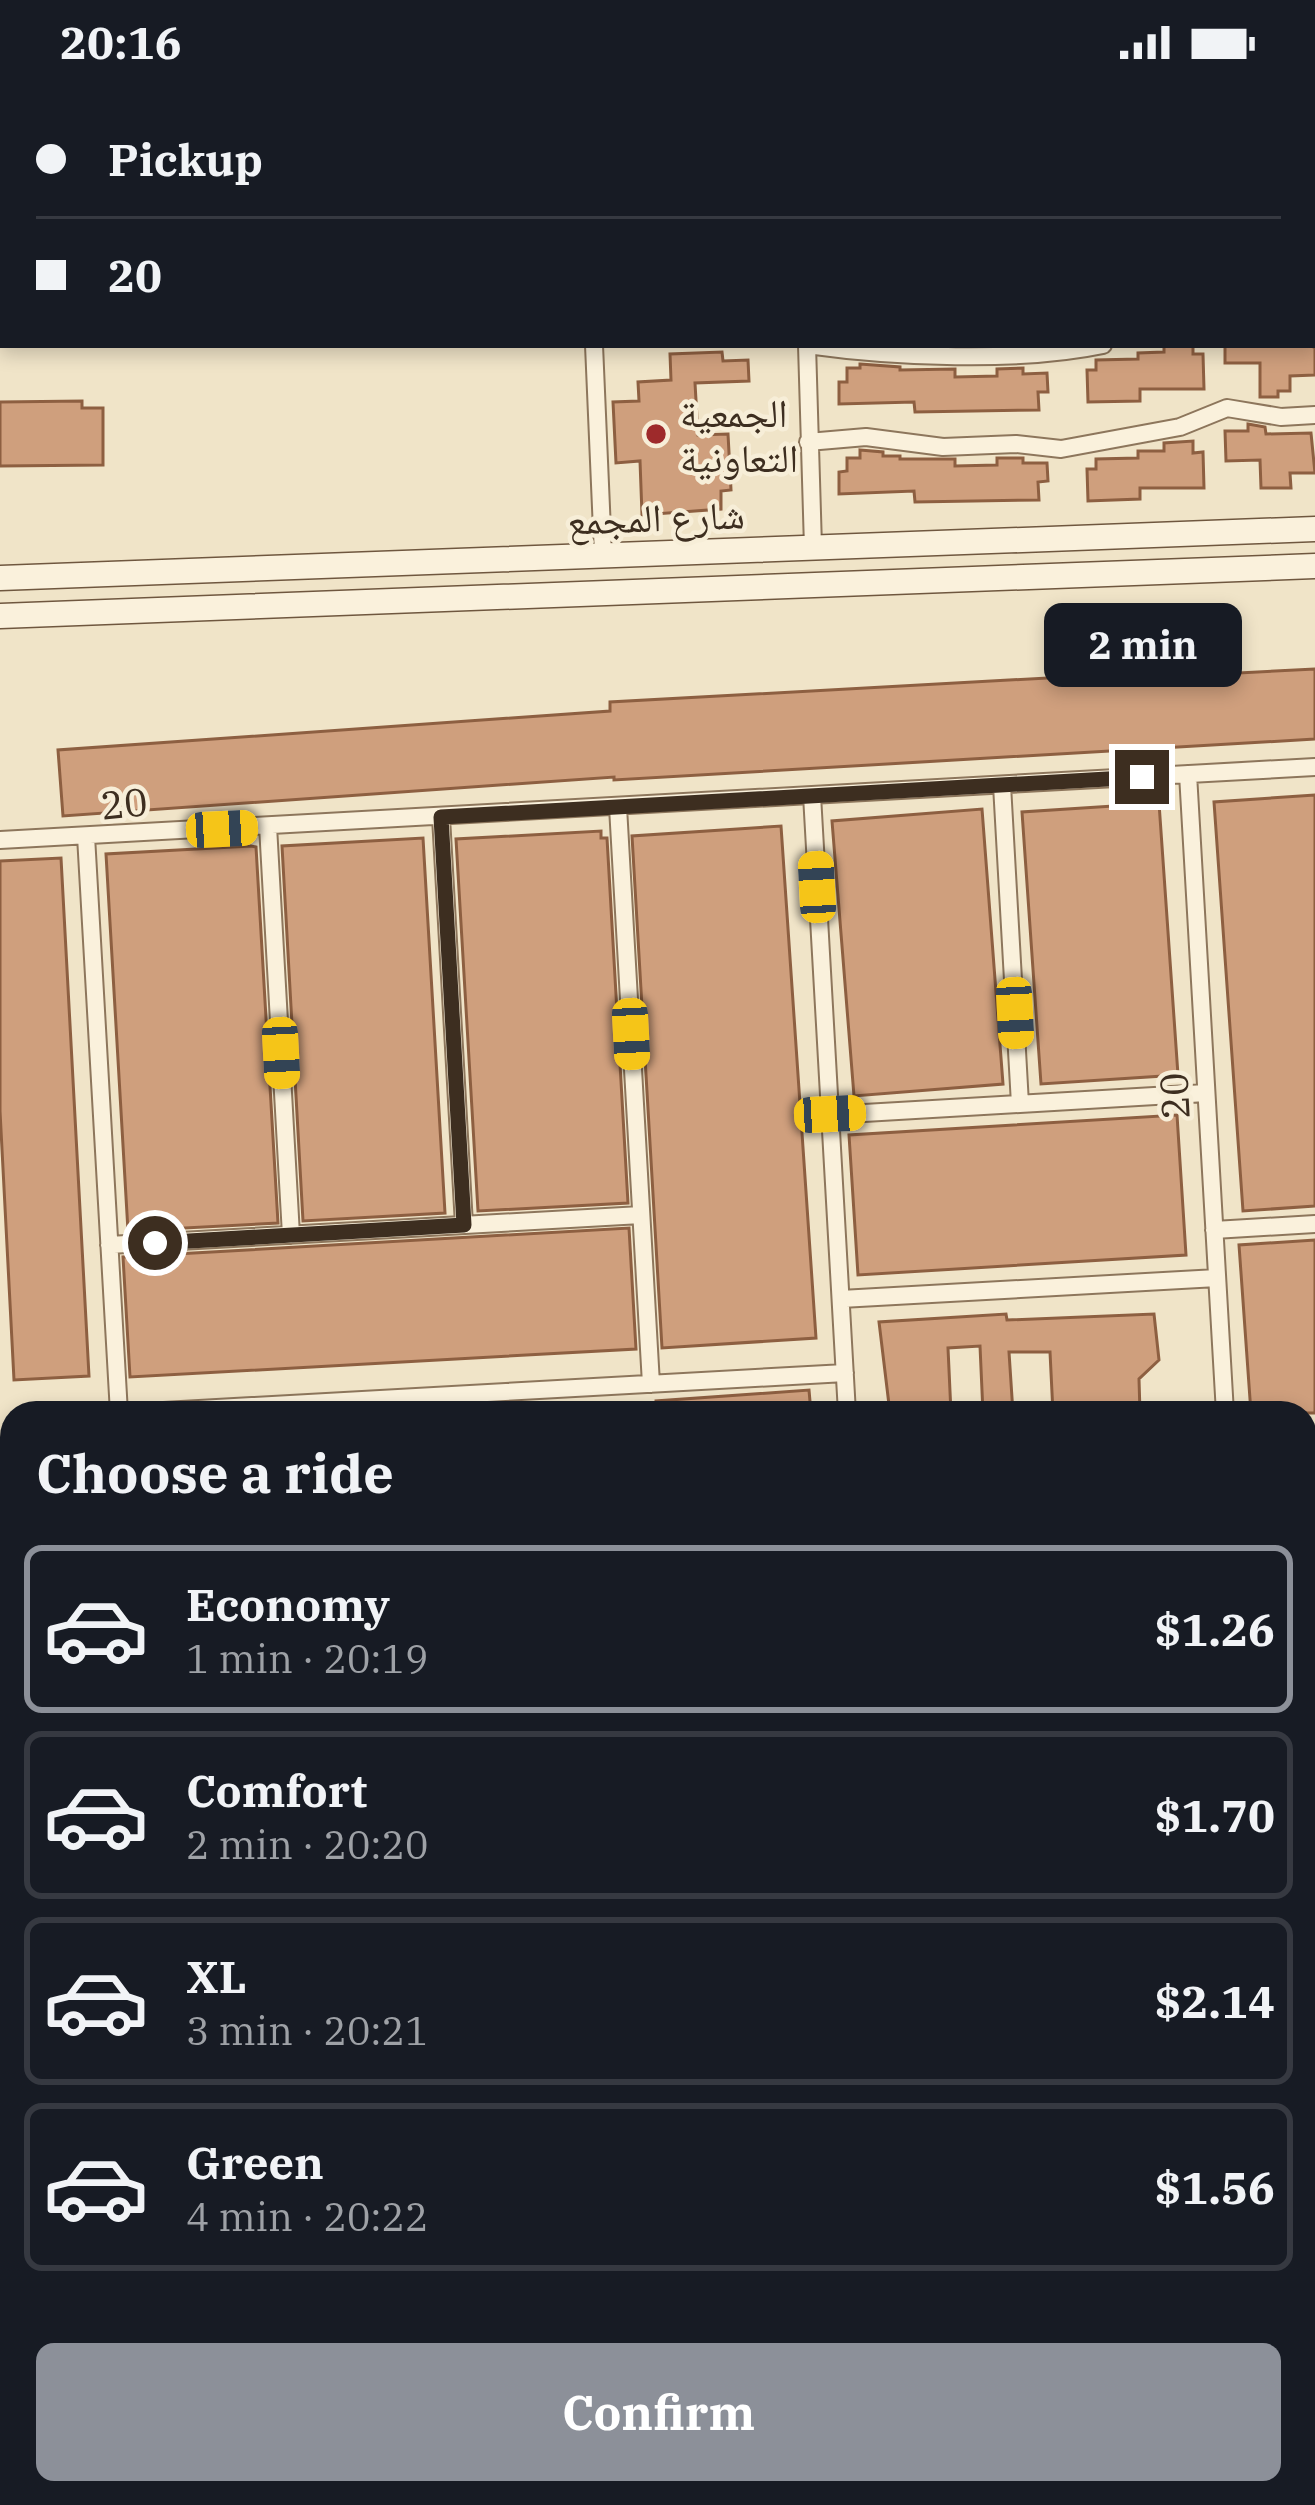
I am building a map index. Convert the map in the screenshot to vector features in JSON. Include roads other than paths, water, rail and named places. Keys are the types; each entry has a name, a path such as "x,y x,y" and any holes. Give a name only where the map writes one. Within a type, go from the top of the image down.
{"street":[{"path":"594,348 603,554"},
{"path":"807,348 813,547"},
{"path":"839,348 926,356 1053,349"},
{"path":"808,442 866,437 943,446 1016,444 1061,449 1180,427 1227,408 1281,417 1315,415"},
{"name":"شارع المجمع","path":"0,578 1315,529"},
{"path":"649,552 652,591"},
{"name":"شارع المجمع","path":"0,616 1315,566"},
{"name":"20","path":"118,1401 86,836 1315,767"},
{"name":"20","path":"1188,774 1224,1401"},
{"path":"1002,785 1020,1104"},
{"path":"812,796 846,1401"},
{"path":"618,806 650,1384"},
{"path":"441,817 464,1225"},
{"path":"268,826 291,1235"},
{"path":"0,840 86,836"},
{"path":"830,1114 1206,1093"},
{"path":"110,1245 641,1215"},
{"path":"1214,1230 1315,1224"},
{"path":"841,1300 1217,1278"},
{"path":"398,1401 845,1373"}],"place":[{"name":"الجمعية التعاونية","path":"656,434"}]}
